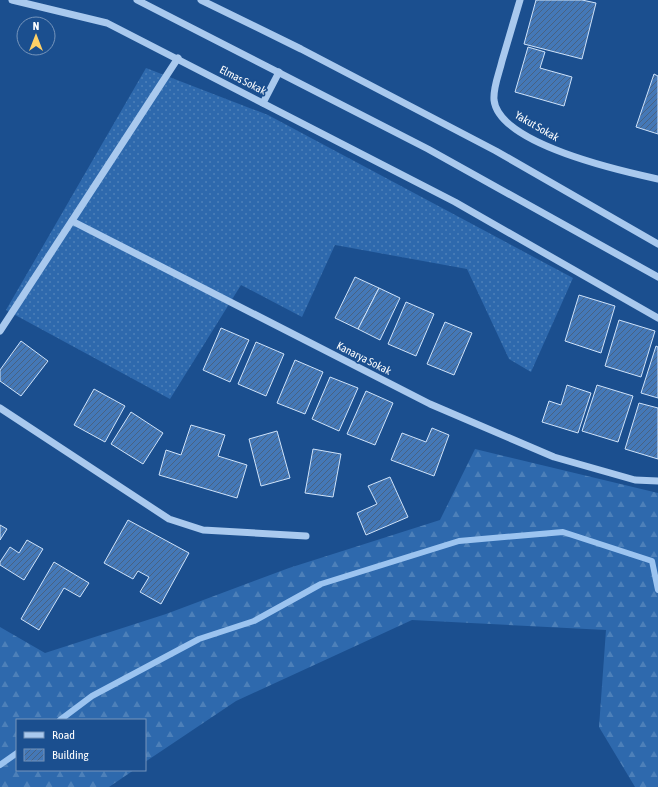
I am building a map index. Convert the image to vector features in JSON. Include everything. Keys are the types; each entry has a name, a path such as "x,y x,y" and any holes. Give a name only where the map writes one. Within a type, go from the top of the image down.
{"street":[{"name":"Elmas Sokak","path":"12,0 107,23 178,58 455,202 658,318"},
{"path":"137,0 428,149 658,277"},
{"path":"201,0 301,49 496,151 658,244"},
{"name":"Yakut Sokak","path":"520,0 495,87 496,107 501,115 510,124 551,148 570,156 658,179"},
{"path":"0,331 178,58"},
{"path":"263,103 279,72"},
{"name":"Kanarya Sokak","path":"72,221 430,404 554,457 635,480 658,481"},
{"path":"0,408 169,519 204,530 306,536"}],"green space":[{"path":"146,68 268,115 573,278 531,372 509,359 467,269 335,245 302,317 241,285 170,399 6,310"},
{"path":"475,449 658,493 658,787 635,787 599,727 606,630 412,620 236,701 146,761 146,719 16,719 16,771 133,771 109,787 0,787 0,627 45,653 166,614 289,568 440,520"}],"building":[{"path":"536,0 582,0 596,3 582,59 524,44"},
{"path":"528,47 545,52 540,68 572,77 564,106 515,92"},
{"path":"654,74 658,76 658,134 636,127"},
{"path":"355,277 379,288 358,329 335,318"},
{"path":"379,288 400,298 380,340 358,329"},
{"path":"579,295 615,306 601,353 565,341"},
{"path":"406,302 434,314 416,356 388,344"},
{"path":"619,320 655,331 641,377 605,366"},
{"path":"445,322 472,333 454,375 427,364"},
{"path":"221,328 249,340 230,382 203,370"},
{"path":"21,341 48,361 21,396 0,381 0,370"},
{"path":"256,342 284,354 266,396 238,384"},
{"path":"656,346 658,347 658,398 641,393"},
{"path":"295,360 323,372 305,414 277,403"},
{"path":"330,377 358,388 339,431 312,419"},
{"path":"567,385 591,393 578,433 542,422 549,401 561,405"},
{"path":"597,385 633,396 618,442 582,431"},
{"path":"94,389 125,406 105,442 74,425"},
{"path":"366,391 393,403 375,445 347,434"},
{"path":"639,403 658,408 658,459 625,449"},
{"path":"131,412 163,433 143,464 111,444"},
{"path":"191,425 225,435 218,456 247,465 237,498 159,475 166,450 181,455"},
{"path":"432,428 449,435 434,476 391,460 402,433 426,442"},
{"path":"277,431 290,478 261,486 249,439"},
{"path":"313,449 341,454 333,497 305,493"},
{"path":"390,477 408,517 366,535 357,513 377,504 368,486"},
{"path":"128,520 189,553 161,604 140,592 149,577 138,571 133,579 104,563"},
{"path":"0,525 7,529 0,540"},
{"path":"27,540 43,549 24,580 0,565 0,562 10,547 19,553"},
{"path":"54,562 89,583 80,597 64,588 39,630 21,619"}],"waterway":[{"path":"61,719 92,696 199,639 254,621 321,584 459,541 563,532 652,561 658,590"},
{"path":"0,765 16,754"}]}
